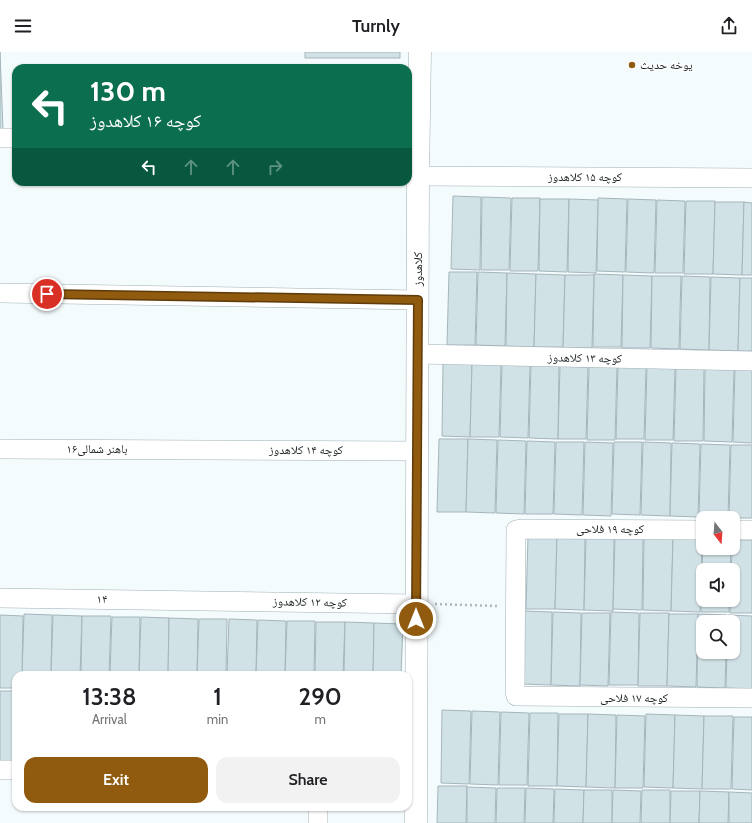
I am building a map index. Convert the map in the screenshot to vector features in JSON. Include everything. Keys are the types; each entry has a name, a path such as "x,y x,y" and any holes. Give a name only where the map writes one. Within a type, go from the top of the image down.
{"street":[{"name":"کلاهدوز","path":"416,823 418,176 413,145 420,52"},
{"path":"0,138 12,138"},
{"name":"کوچه ۱۵ کلاهدوز","path":"418,176 752,178"},
{"path":"0,293 418,300"},
{"name":"کوچه ۱۳ کلاهدوز","path":"417,354 752,362"},
{"name":"باهنر شمالی۱۶","path":"0,449 194,450"},
{"name":"کوچه ۱۴ کلاهدوز","path":"194,450 417,451"},
{"name":"کوچه ۱۹ فلاحی","path":"515,607 516,530 696,530"},
{"path":"740,530 752,530"},
{"name":"۱۴","path":"0,598 204,601"},
{"name":"کوچه ۱۲ کلاهدوز","path":"204,601 416,604"},
{"name":"کوچه ۱۷ فلاحی","path":"515,607 516,696 752,698"},
{"path":"0,770 12,770"},
{"path":"318,811 318,823"}],"path":[{"path":"416,604 515,607"}],"building":[{"path":"0,52 3,130 0,130"},
{"path":"305,52 400,52 400,58 305,58"},
{"path":"453,196 481,197 480,270 451,269"},
{"path":"482,197 511,198 509,270 481,270"},
{"path":"512,198 540,198 538,271 510,271"},
{"path":"598,198 627,199 625,272 597,271"},
{"path":"540,199 569,199 567,272 539,271"},
{"path":"569,199 598,200 596,273 568,272"},
{"path":"628,199 656,200 654,273 626,272"},
{"path":"657,200 685,201 683,273 655,273"},
{"path":"686,201 715,201 713,274 684,274"},
{"path":"715,202 744,202 742,275 713,274"},
{"path":"744,202 752,203 752,275 742,275"},
{"path":"449,272 477,272 475,345 447,345"},
{"path":"478,272 507,273 505,346 476,345"},
{"path":"507,273 536,274 534,347 506,346"},
{"path":"536,274 565,275 563,347 534,347"},
{"path":"594,274 623,275 621,347 593,347"},
{"path":"565,275 594,275 592,348 563,348"},
{"path":"623,275 652,276 650,348 622,348"},
{"path":"652,276 681,276 679,349 651,348"},
{"path":"682,276 710,277 709,350 680,349"},
{"path":"711,277 740,278 738,351 709,350"},
{"path":"740,278 752,278 752,351 738,351"},
{"path":"443,363 472,364 470,437 442,436"},
{"path":"472,364 501,364 499,437 470,437"},
{"path":"502,364 530,365 528,438 500,437"},
{"path":"531,365 559,366 558,439 529,438"},
{"path":"560,366 588,367 586,439 558,439"},
{"path":"618,366 646,367 644,439 616,439"},
{"path":"589,367 617,367 615,440 587,440"},
{"path":"647,367 675,368 673,440 645,440"},
{"path":"676,368 704,368 703,441 674,441"},
{"path":"705,368 734,369 732,442 704,441"},
{"path":"735,369 752,370 752,443 733,442"},
{"path":"439,439 468,439 466,512 437,512"},
{"path":"468,439 497,440 495,513 466,512"},
{"path":"498,440 526,441 524,514 496,513"},
{"path":"527,441 555,442 553,514 525,514"},
{"path":"556,442 584,442 582,515 554,514"},
{"path":"585,442 613,443 611,516 583,515"},
{"path":"614,442 642,442 640,515 612,514"},
{"path":"643,442 671,443 670,516 641,515"},
{"path":"672,443 700,444 698,511 696,511 696,517 670,516"},
{"path":"701,444 730,445 728,511 699,511"},
{"path":"731,445 752,445 752,518 740,518 740,511 729,511"},
{"path":"528,536 557,536 555,609 526,609"},
{"path":"557,536 585,537 584,610 555,609"},
{"path":"586,537 614,538 613,611 584,610"},
{"path":"615,537 643,537 642,610 613,609"},
{"path":"644,537 673,538 671,611 643,610"},
{"path":"673,538 696,539 696,555 702,555 701,563 696,563 696,607 700,607 700,612 671,611"},
{"path":"740,540 752,540 752,613 730,613 730,607 740,607 740,563 731,563 732,555 740,555"},
{"path":"703,555 731,555 730,563 702,563"},
{"path":"701,607 729,607 729,612 701,612"},
{"path":"524,611 552,612 551,685 522,684"},
{"path":"553,612 581,613 580,686 551,685"},
{"path":"611,612 639,613 638,685 609,685"},
{"path":"582,613 610,613 608,686 580,685"},
{"path":"640,613 669,613 667,686 638,686"},
{"path":"24,614 52,615 51,671 22,671"},
{"path":"669,614 698,614 696,615 696,687 667,686"},
{"path":"698,614 727,615 698,615"},
{"path":"0,615 23,616 22,671 12,671 12,688 0,688"},
{"path":"53,615 82,616 80,671 51,671"},
{"path":"82,616 111,616 109,671 81,671"},
{"path":"740,616 752,616 752,689 726,688 727,659 740,659"},
{"path":"112,617 140,617 139,671 110,671"},
{"path":"141,617 169,618 168,671 139,671"},
{"path":"169,618 198,619 197,671 168,671"},
{"path":"199,619 227,619 226,671 197,671"},
{"path":"229,619 257,620 256,671 227,671"},
{"path":"258,620 286,621 285,671 256,671"},
{"path":"287,621 315,621 314,671 285,671"},
{"path":"316,622 345,622 343,671 315,671"},
{"path":"345,622 374,623 373,671 344,671"},
{"path":"374,623 403,624 401,671 373,671"},
{"path":"697,659 726,659 725,688 697,687"},
{"path":"0,691 12,691 12,764 0,764"},
{"path":"442,710 471,711 469,784 441,783"},
{"path":"472,711 500,712 498,785 470,784"},
{"path":"501,712 529,713 527,785 499,785"},
{"path":"530,713 558,713 557,786 528,786"},
{"path":"559,714 588,714 586,787 557,786"},
{"path":"588,714 616,715 615,788 586,787"},
{"path":"646,714 675,715 673,788 644,787"},
{"path":"617,715 645,716 643,788 615,788"},
{"path":"675,715 704,716 702,789 673,788"},
{"path":"704,716 733,716 731,789 702,789"},
{"path":"734,717 752,717 752,790 732,789"},
{"path":"438,786 467,786 466,823 437,823"},
{"path":"467,787 496,788 495,823 467,823"},
{"path":"497,788 525,788 524,823 496,823"},
{"path":"526,788 554,789 553,823 525,823"},
{"path":"555,789 584,790 583,823 554,823"},
{"path":"584,790 612,790 612,823 583,823"},
{"path":"613,790 641,791 640,823 612,823"},
{"path":"642,790 670,790 670,823 641,823"},
{"path":"671,791 700,791 699,823 670,823"},
{"path":"700,791 729,792 728,823 699,823"},
{"path":"729,792 752,793 752,823 729,823"}],"place":[{"name":"یوخه حدیث","path":"632,65"}],"route":[{"path":"47,294 418,300 416,619"}]}
